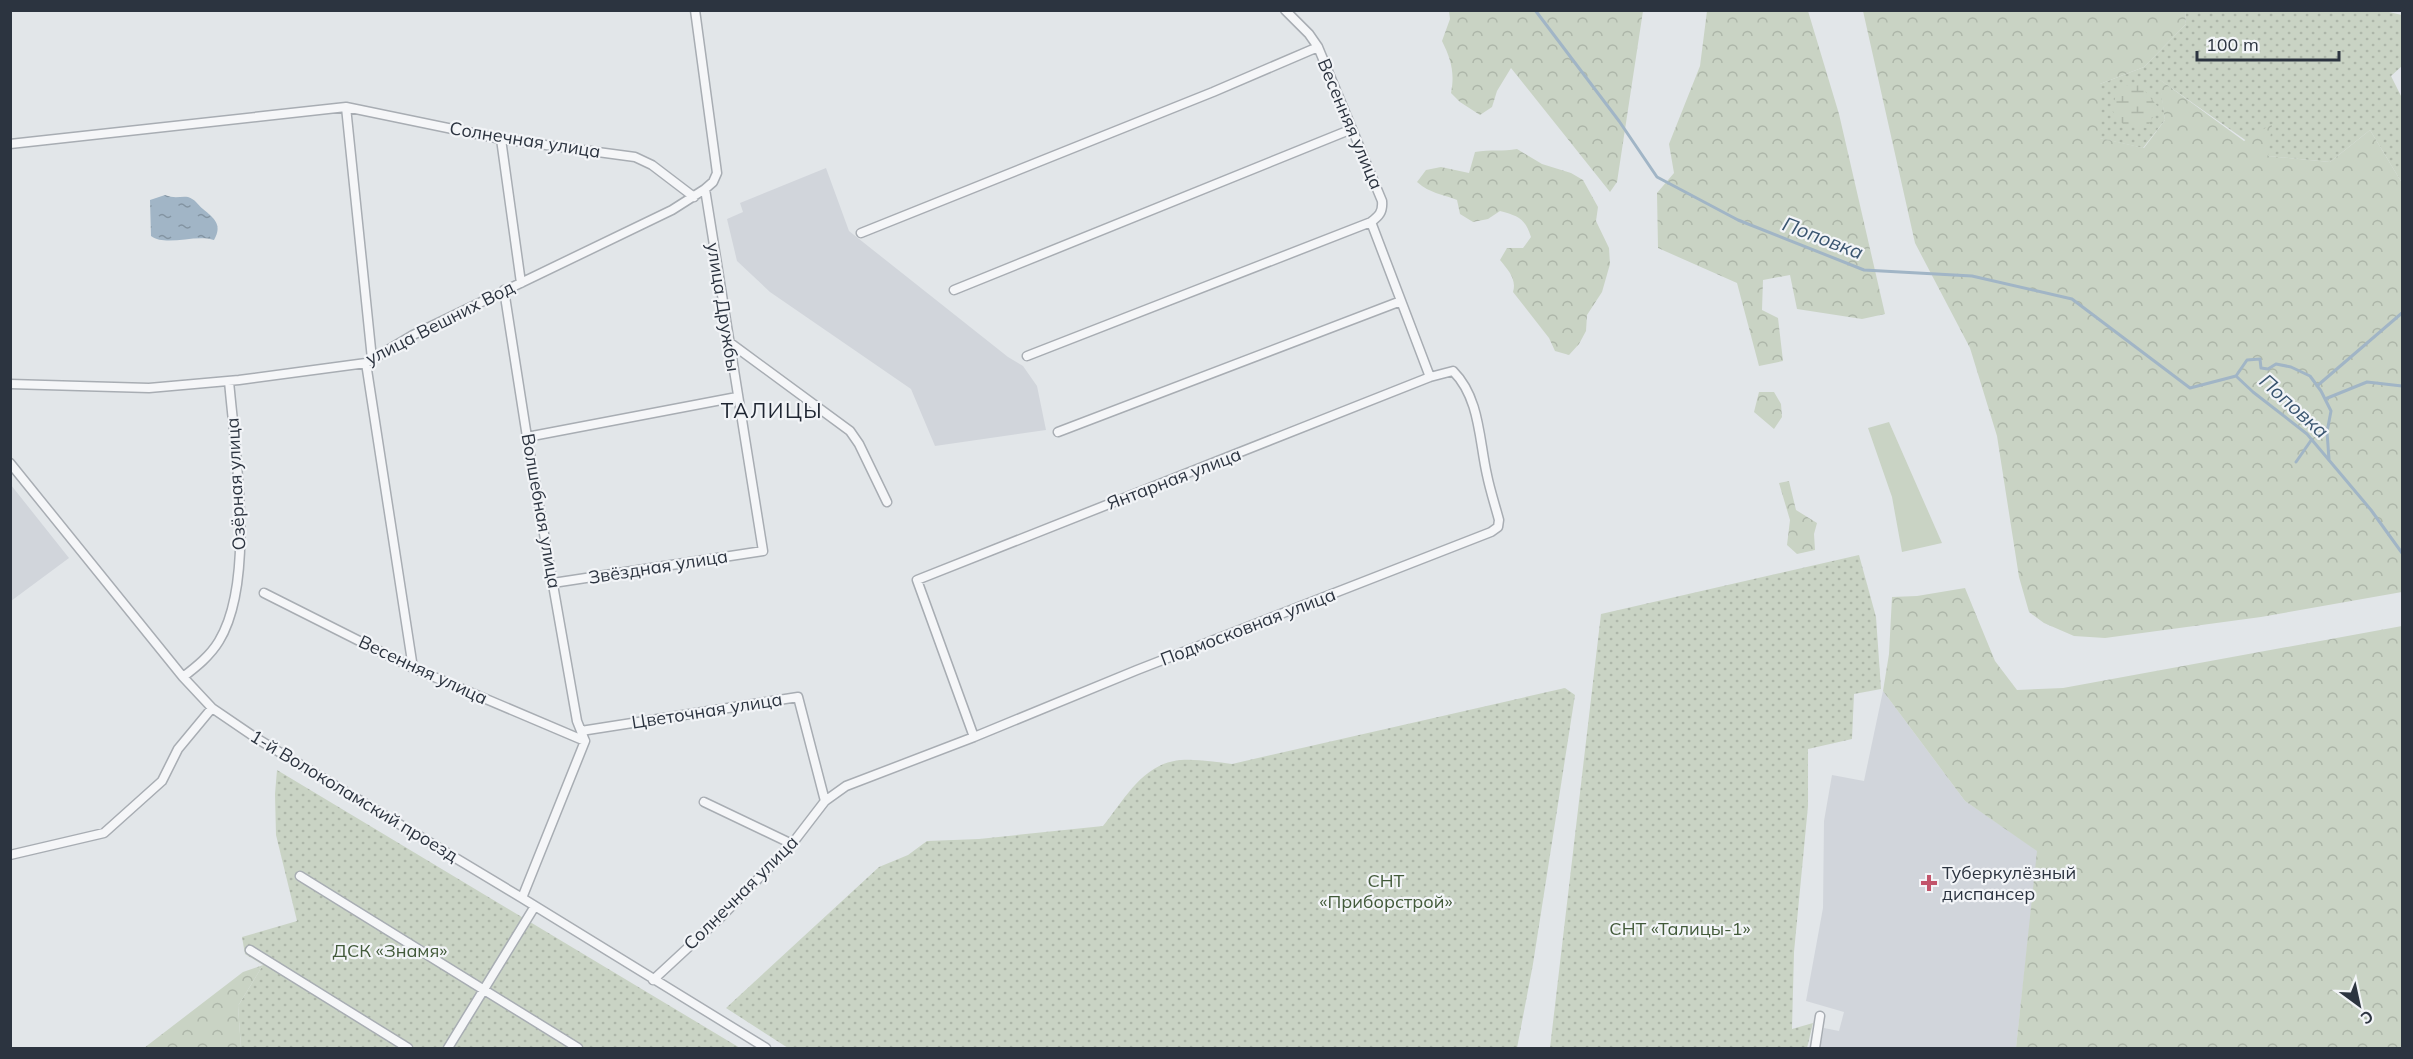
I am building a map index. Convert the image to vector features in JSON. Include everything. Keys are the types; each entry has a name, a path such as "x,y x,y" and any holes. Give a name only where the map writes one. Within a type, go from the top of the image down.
{"street":[{"path":"695,10 717,173 713,182 705,189"},
{"name":"Весенняя улица","path":"1285,10 1309,34 1318,47 1382,201 1383,209 1371,222"},
{"path":"861,233 1202,97 1318,47"},
{"path":"346,107 369,361 413,668"},
{"name":"Солнечная улица","path":"10,144 346,107 501,139 635,157 652,165 694,197"},
{"path":"954,290 1352,129"},
{"path":"501,139 521,283"},
{"name":"улица Вешних Вод","path":"10,384 149,388 229,381 369,361 413,335 694,197 705,189"},
{"name":"улица Дружбы","path":"705,189 763,551"},
{"path":"1026,356 1371,222 1430,377"},
{"name":"Волшебная улица","path":"504,290 577,721 585,741"},
{"path":"1058,432 1401,301"},
{"path":"729,342 850,431 859,444 887,502"},
{"name":"Подмосковная улица","path":"825,801 846,786 1491,532 1498,527 1499,520 1487,476 1483,444 1470,394 1462,380 1453,371 1430,377"},
{"name":"Янтарная улица","path":"974,737 917,580 1430,377"},
{"name":"Озёрная улица","path":"183,677 203,661 219,641 233,603 240,544 239,489 229,381"},
{"path":"527,436 737,398"},
{"name":"1-й Волоколамский проезд","path":"10,463 183,677 212,708 256,738 766,1048"},
{"name":"Звёздная улица","path":"553,583 763,551"},
{"name":"Весенняя улица","path":"264,593 413,668 585,741"},
{"name":"Цветочная улица","path":"581,731 798,697 825,801"},
{"path":"10,855 104,833 162,781 178,749 212,708"},
{"path":"522,898 585,741"},
{"name":"Солнечная улица","path":"653,980 720,918 792,844 825,801"},
{"path":"704,802 792,844"},
{"path":"300,876 578,1048"},
{"path":"448,1048 535,906"},
{"path":"250,950 408,1048"},
{"path":"1815,1048 1820,1016"}],"shaded area":[{"path":"826,168 849,231 1008,357 1023,366 1037,386 1046,430 935,446 911,389 770,292 737,261 727,219 743,212 740,203"},
{"path":"10,485 69,558 11,601"},
{"name":"Туберкулёзный диспансер","path":"1883,691 1965,801 2038,851 2016,1048 1820,1048 1824,1028 1839,1031 1844,1012 1806,1001 1823,908 1824,821 1832,775 1864,781"}],"green space":[{"path":"2380,10 2402,15 2402,66 2391,76 2402,98 2402,183 2370,130 2330,162 2268,156 2160,80 2165,120 2143,148 2099,138 2100,84 2144,67 2186,24 2185,11"},
{"path":"1449,11 1643,11 1617,182 1610,192 1511,68 1497,91 1492,107 1480,115 1451,93 1453,79 1451,66 1442,41 1450,19"},
{"path":"1707,11 1808,11 1839,114 1885,314 1862,319 1797,309 1790,275 1763,280 1762,310 1778,318 1783,361 1759,366 1737,283 1658,248 1657,193 1674,173 1669,144 1700,66"},
{"path":"1863,11 2185,11 2186,24 2144,67 2100,84 2100,138 2144,148 2165,120 2159,79 2244,141 2272,124 2268,156 2330,162 2370,130 2402,183 2402,592 2261,617 2105,638 2074,636 2044,623 2029,612 2019,577 1997,436 1970,348 1915,243"},
{"path":"2140,85 2158,107 2147,128 2123,124 2112,111 2118,86"},
{"path":"1517,149 1542,164 1571,173 1583,180 1598,207 1596,221 1609,248 1610,264 1602,292 1587,315 1586,331 1579,344 1569,355 1555,351 1549,338 1513,292 1513,279 1500,260 1507,248 1523,248 1531,237 1523,222 1516,216 1500,211 1488,219 1473,222 1460,214 1457,200 1431,191 1417,182 1426,170 1441,167 1469,173 1475,152"},
{"path":"1759,392 1774,392 1781,404 1782,417 1774,429 1754,412"},
{"path":"1889,422 1942,543 1902,552 1892,497 1868,428"},
{"path":"1789,481 1796,510 1817,523 1814,534 1815,550 1797,554 1787,545 1790,520 1779,483"},
{"name":"СНТ «Талицы-1»","path":"1859,555 1876,617 1881,689 1854,694 1852,739 1808,749 1808,806 1794,952 1792,1029 1813,1023 1807,1048 1550,1048 1601,614"},
{"path":"1965,588 1995,661 2017,690 2063,688 2402,626 2402,1048 2016,1048 2037,851 1965,801 1883,691 1889,654 1892,597 1917,596"},
{"name":"СНТ «Приборстрой»","path":"1565,688 1575,695 1533,964 1517,1048 788,1048 726,1008 879,867 908,855 927,841 979,839 1103,826 1127,794 1145,775 1168,763 1194,760 1232,764"},
{"name":"ДСК «Знамя»","path":"277,770 740,1048 241,1048 238,1006 263,965 245,954 242,937 297,921 276,835"},
{"path":"263,965 238,1006 241,1048 144,1048 243,972"}],"water":[{"path":"165,195 188,197 195,201 216,222 218,230 214,240 198,238 173,241 151,236 150,200"}],"waterway":[{"name":"Поповка","path":"1535,10 1619,121 1657,177 1738,220 1864,270 1972,276 2072,299 2190,388 2236,376 2307,434 2371,510 2402,553"},
{"path":"2317,386 2402,313"},
{"name":"Поповка","path":"2236,376 2247,360 2260,359 2261,368 2268,369 2276,364 2291,367 2310,376 2331,411 2327,432 2329,459"},
{"path":"2325,399 2367,382 2402,386"},
{"path":"2296,462 2312,439"}],"place":[{"name":"Туберкулёзный диспансер","path":"1929,883"}],"district":[{"name":"ТАЛИЦЫ","path":"772,411"}]}
